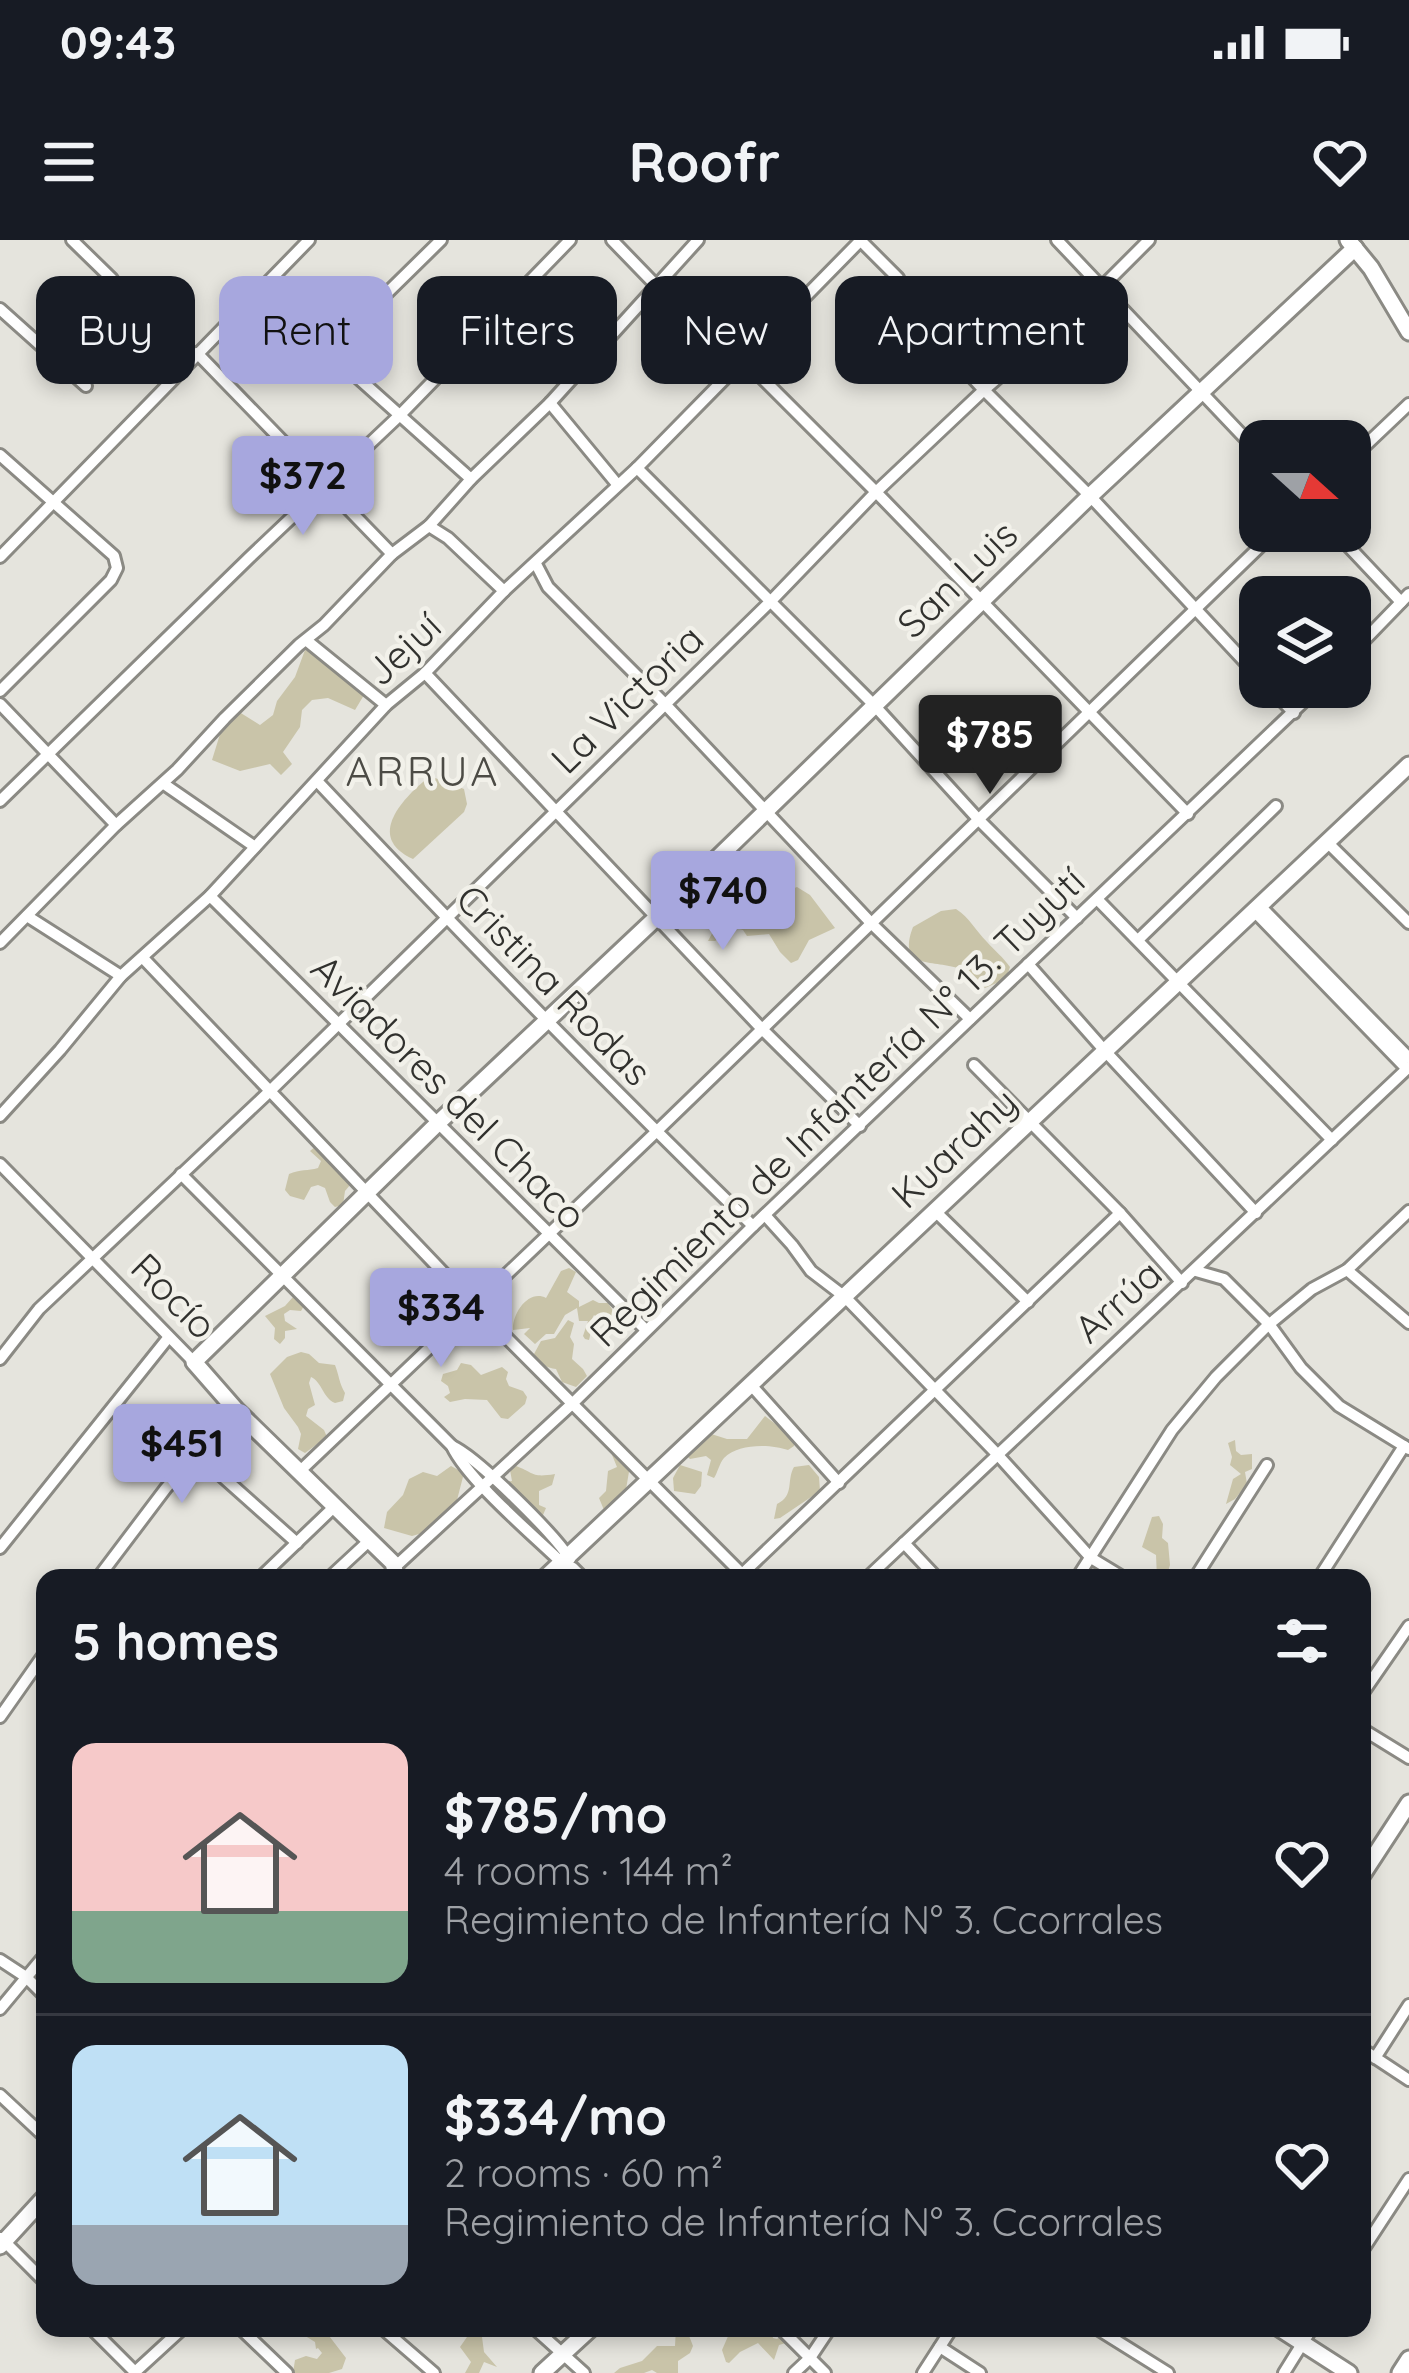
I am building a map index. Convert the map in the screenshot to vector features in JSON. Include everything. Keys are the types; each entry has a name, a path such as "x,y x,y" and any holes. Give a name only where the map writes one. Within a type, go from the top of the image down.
{"street":[{"path":"72,240 109,276"},
{"path":"273,276 309,240"},
{"path":"393,287 441,240"},
{"path":"0,801 401,414 570,240"},
{"path":"612,240 647,276"},
{"path":"664,276 698,240"},
{"path":"861,240 898,278 913,314 1239,656"},
{"name":"Jejuí","path":"811,291 861,240"},
{"path":"1057,240 1091,276"},
{"name":"La Victoria","path":"1113,276 1149,240"},
{"path":"1352,244 1409,332"},
{"name":"San Luis","path":"194,1362 1352,244"},
{"path":"0,943 392,554 429,526 641,302"},
{"path":"0,309 86,386"},
{"path":"1128,315 1239,433"},
{"path":"0,556 219,330"},
{"path":"196,353 392,554"},
{"path":"366,384 471,478"},
{"name":"Jejuí","path":"0,1116 122,976 210,896 386,704 424,673 720,384"},
{"path":"761,384 877,492 1188,814"},
{"name":"La Victoria","path":"2,1350 991,384"},
{"path":"550,403 617,484"},
{"path":"1371,440 1409,404"},
{"path":"0,454 114,556 116,568 111,580 0,691"},
{"path":"637,468 874,705 1077,918"},
{"path":"429,526 470,556 504,591"},
{"path":"301,1471 1255,552"},
{"path":"1356,552 1405,598 1371,633"},
{"path":"536,564 548,587 872,924 970,1019"},
{"path":"520,578 548,587"},
{"path":"306,640 386,704"},
{"path":"424,673 860,1126"},
{"path":"0,704 116,825"},
{"path":"1289,708 1294,713"},
{"name":"Regimiento de Infantería N° 13. Tuyutí","path":"396,1569 1299,708"},
{"name":"Kuarahy","path":"558,1569 1409,765"},
{"name":"Cristina Rodas","path":"317,781 445,917 753,1226"},
{"path":"164,784 255,847"},
{"path":"1138,940 1276,806"},
{"path":"1328,843 1409,923"},
{"name":"Aviadores del Chaco","path":"210,896 646,1330"},
{"path":"1097,899 1332,1140"},
{"path":"1258,909 1408,1064"},
{"path":"27,916 122,976"},
{"path":"143,958 733,1569"},
{"path":"1028,964 1256,1213"},
{"name":"Arrúa","path":"878,1569 1408,1064"},
{"path":"974,1065 1182,1283"},
{"name":"Rocío","path":"0,1164 236,1410 370,1540 389,1569"},
{"path":"182,1174 452,1446 467,1453 488,1482 575,1569"},
{"path":"935,1211 1028,1302"},
{"path":"1083,1569 1172,1430 1216,1377 1269,1324 1312,1289 1347,1270 1409,1211"},
{"path":"747,1569 1120,1213"},
{"path":"765,1215 820,1280 844,1297 936,1391 1091,1558 1109,1569"},
{"path":"1196,1270 1224,1279 1339,1406 1407,1448 1325,1569"},
{"path":"1347,1270 1409,1323"},
{"path":"0,1548 168,1338"},
{"path":"751,1384 839,1483"},
{"path":"105,1569 236,1410"},
{"path":"196,1453 297,1543"},
{"path":"1201,1569 1267,1465"},
{"path":"270,1569 335,1506"},
{"path":"339,1569 370,1540"},
{"path":"904,1544 929,1569"},
{"path":"1371,1681 1409,1626"},
{"path":"0,1717 36,1666"},
{"path":"1371,1735 1409,1758"},
{"path":"1371,1861 1409,1802"},
{"path":"0,1960 36,1987"},
{"path":"0,2009 36,1965"},
{"path":"1375,2057 1409,2005"},
{"path":"1371,2055 1409,2080"},
{"path":"0,2095 36,2129"},
{"path":"1371,2237 1409,2180"},
{"path":"36,2206 2,2242 36,2274"},
{"path":"100,2337 135,2373 173,2337"},
{"path":"249,2337 287,2373"},
{"path":"392,2337 434,2373"},
{"path":"545,2337 584,2373"},
{"path":"542,2373 582,2337"},
{"path":"789,2337 825,2373"},
{"path":"794,2373 824,2337"},
{"path":"923,2373 946,2337"},
{"path":"1110,2337 1168,2373"},
{"path":"1284,2373 1306,2337"},
{"path":"1309,2337 1349,2373"},
{"path":"940,2347 980,2373"},
{"path":"1400,2373 1409,2360"}],"shaded area":[{"path":"305,650 331,662 353,681 364,695 355,710 328,698 312,700 302,710 300,727 283,752 292,764 281,775 270,764 240,771 212,760 225,718 236,710 260,725 273,715"},
{"path":"430,776 464,789 467,804 413,859 391,840 390,829 400,806"},
{"path":"797,887 810,895 835,928 809,940 798,960 791,963 769,934 747,936 736,928 708,941 718,922 710,909 716,905 728,905 761,920 769,898"},
{"path":"956,909 1010,967 1006,979 985,988 960,969 914,957 909,941 913,927 941,911"},
{"path":"316,1146 348,1180 343,1205 335,1207 325,1188 318,1185 311,1187 304,1200 285,1190 289,1174 318,1168 321,1161 310,1151"},
{"path":"561,1271 576,1272 567,1292 579,1301 579,1307 593,1300 608,1303 616,1333 594,1315 589,1340 585,1339 588,1321 579,1321 577,1308 565,1315 554,1334 546,1334 535,1344 524,1334 530,1328 513,1330 523,1304 534,1297 546,1298"},
{"path":"293,1297 305,1304 301,1311 284,1314 285,1321 297,1329 285,1331 280,1344 265,1316"},
{"path":"568,1320 574,1323 572,1359 587,1376 576,1387 562,1382 556,1369 534,1354 541,1341 555,1338"},
{"path":"301,1352 319,1363 335,1365 345,1393 343,1401 335,1403 311,1377 315,1405 306,1416 327,1437 305,1453 298,1449 301,1434 270,1374 287,1357"},
{"path":"461,1363 481,1375 502,1367 508,1372 509,1386 527,1397 525,1404 508,1419 501,1418 487,1400 450,1402 444,1397 450,1393 448,1386 441,1381 443,1374 457,1370"},
{"path":"765,1416 794,1438 794,1446 788,1450 746,1447 730,1453 714,1478 707,1475 711,1460 706,1456 690,1459 685,1454 705,1432 747,1439"},
{"path":"1235,1440 1236,1451 1252,1454 1252,1469 1245,1472 1247,1484 1226,1504 1233,1479 1241,1474 1230,1465 1228,1443"},
{"path":"616,1447 630,1466 625,1495 604,1510 599,1498 606,1491 608,1471 617,1467 610,1450"},
{"path":"680,1465 702,1472 695,1494 674,1491 673,1478"},
{"path":"809,1465 819,1477 820,1491 774,1519 794,1467"},
{"path":"451,1466 464,1473 457,1500 426,1532 412,1536 384,1528 387,1512 403,1495 409,1479 423,1472 437,1476"},
{"path":"516,1466 537,1475 555,1474 552,1485 539,1491 539,1505 546,1508 540,1522 526,1519 523,1503 507,1502 499,1495 504,1482 512,1481 510,1470"},
{"path":"1159,1516 1163,1524 1169,1569 1157,1569 1156,1555 1142,1547 1152,1517"},
{"path":"307,2337 330,2337 346,2358 342,2369 293,2373 295,2360 317,2359 322,2353"},
{"path":"467,2337 482,2337 484,2352 497,2367 484,2362 479,2373 465,2373 471,2362 460,2347"},
{"path":"676,2337 690,2337 693,2346 678,2361 678,2373 614,2373 642,2361 657,2346 675,2346"},
{"path":"728,2337 785,2337 789,2342 779,2345 774,2360 758,2343 729,2363 722,2350"}],"district":[{"name":"ARRUA","path":"423,771"}]}
